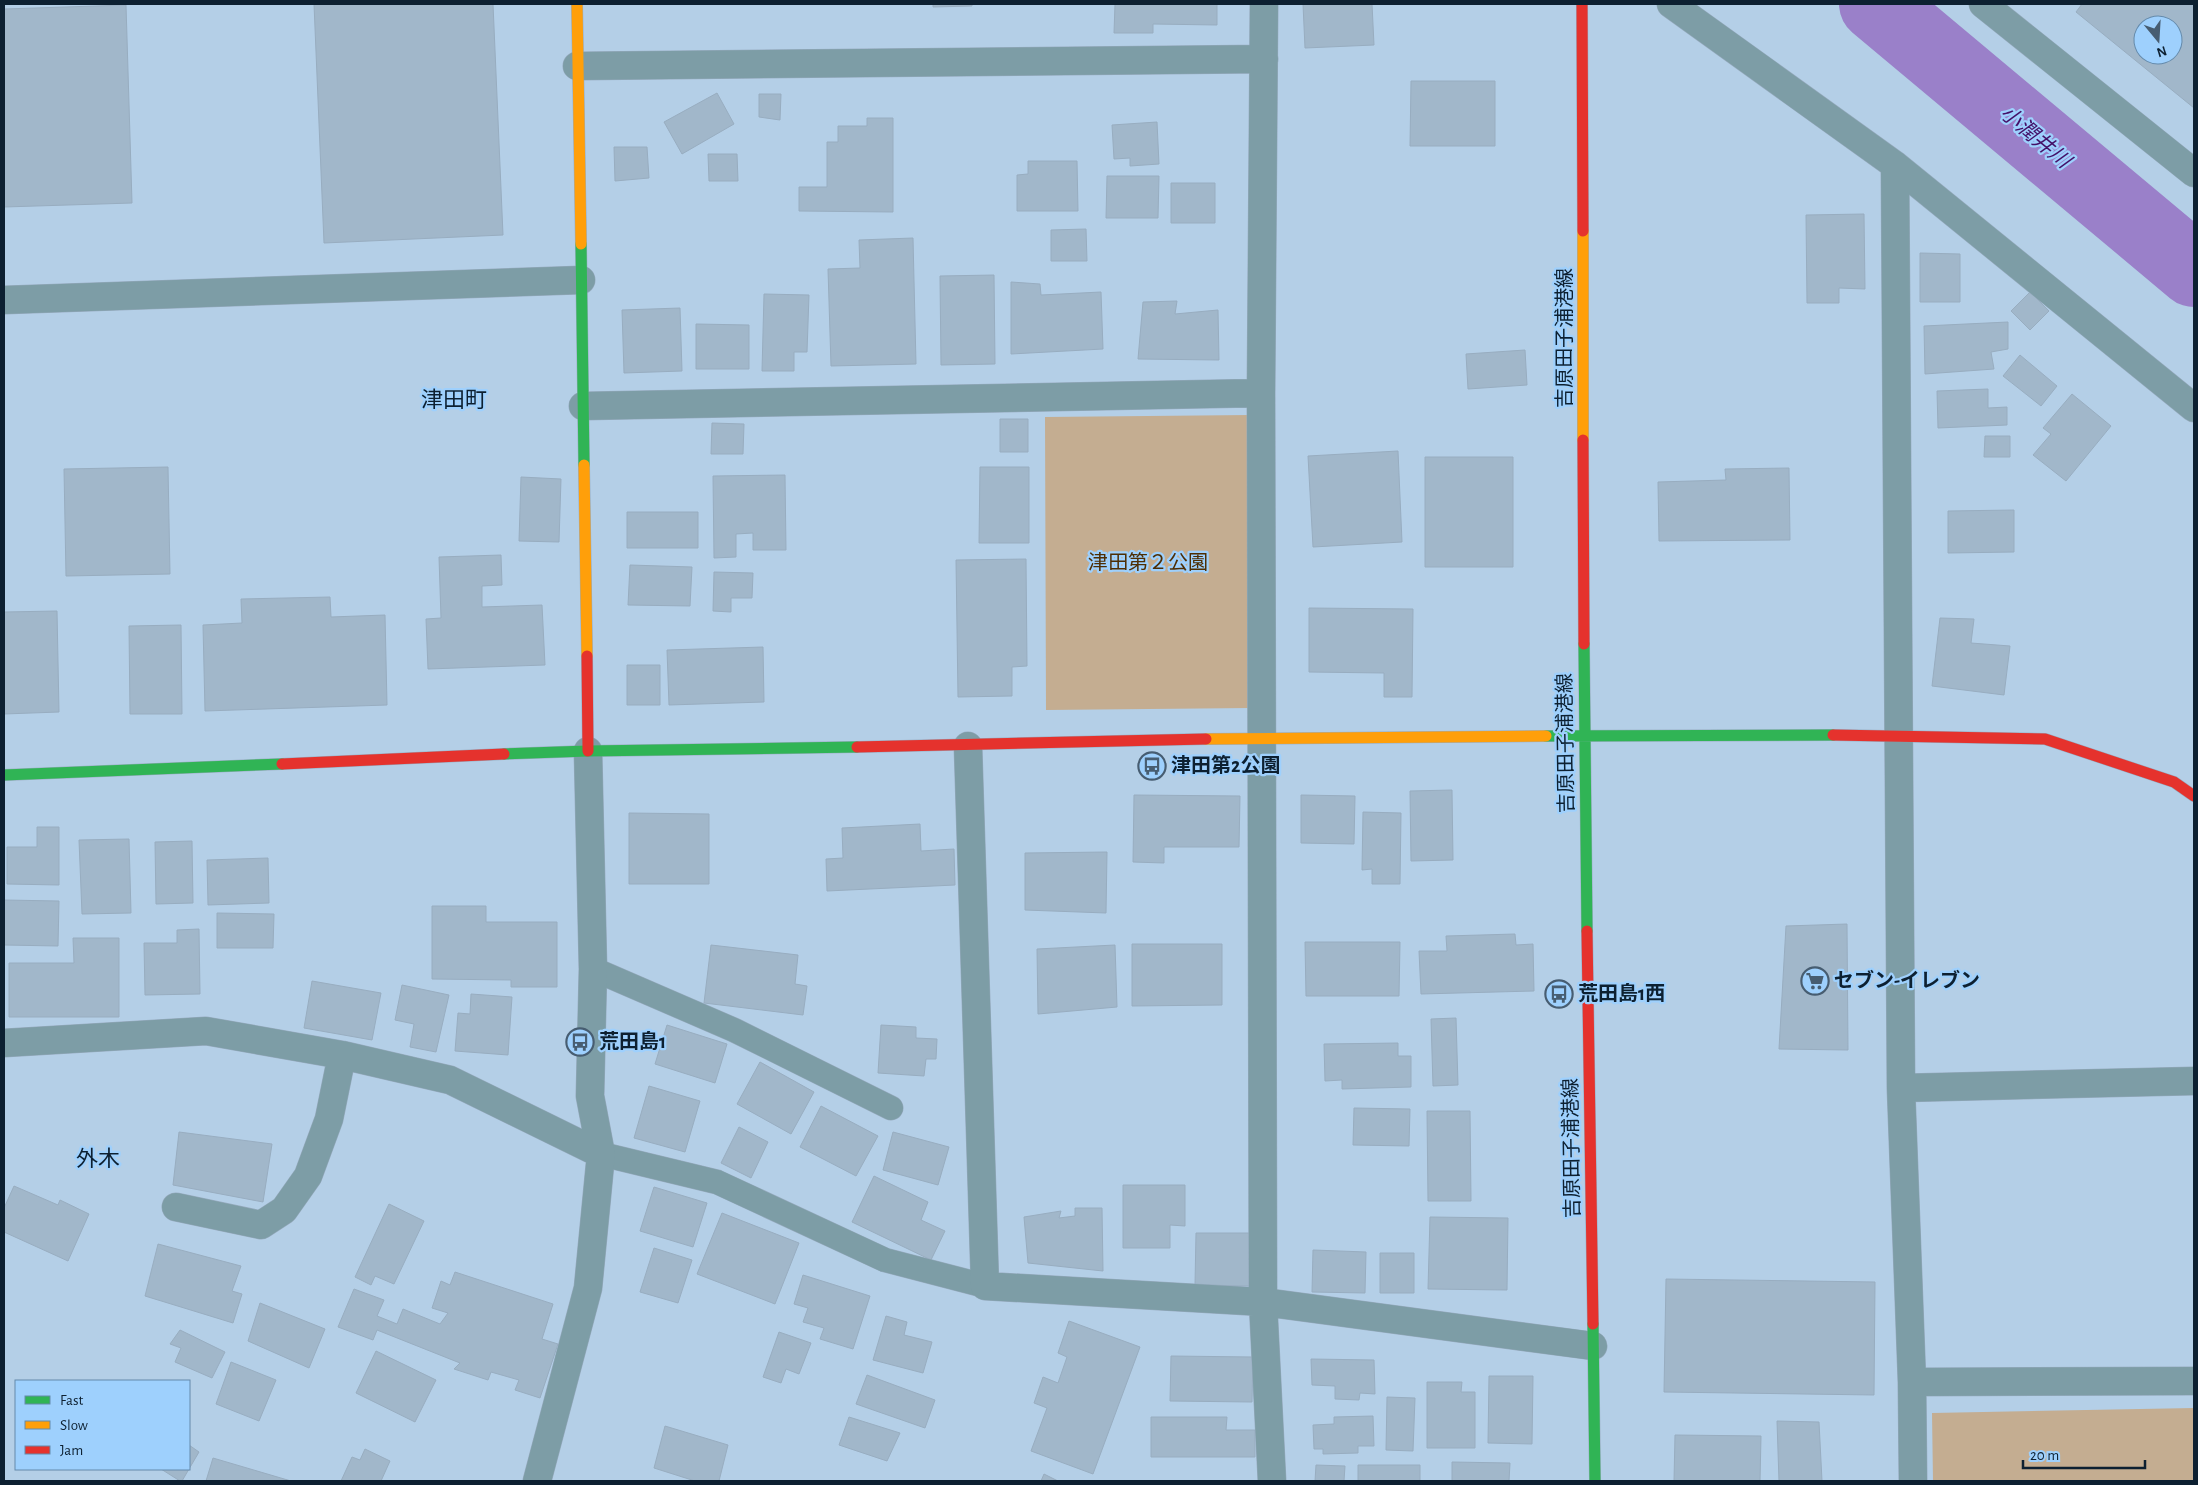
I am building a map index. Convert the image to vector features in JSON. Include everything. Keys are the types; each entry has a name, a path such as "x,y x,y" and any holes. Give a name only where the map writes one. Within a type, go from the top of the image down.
{"street":[{"path":"537,1481 588,1288 601,1154 590,1096 592,969 576,4"},
{"path":"1264,4 1261,393 1263,1302 1272,1481"},
{"name":"吉原田子浦港線","path":"1582,4 1584,735 1595,1481"},
{"path":"1671,4 1895,165 2194,408"},
{"path":"1983,4 2194,173"},
{"path":"577,66 1264,59"},
{"path":"1895,165 1901,1088 1912,1382 1913,1481"},
{"path":"4,300 581,280"},
{"path":"583,406 1261,393"},
{"path":"4,775 588,751 968,746 1261,737 1899,735 2045,739 2174,782 2194,796"},
{"path":"968,746 984,1286 1263,1302 1593,1346"},
{"path":"4,1043 206,1031 342,1055 450,1080 601,1154"},
{"path":"176,1207 261,1225 284,1210 308,1176 329,1120 342,1055"},
{"path":"1901,1088 2194,1081"},
{"path":"1912,1382 2194,1381"}],"lane":[{"path":"592,969 734,1030 891,1108"},
{"path":"601,1154 717,1182 885,1260 984,1286"}],"green space":[{"name":"津田第２公園","path":"1250,415 1251,708 1046,710 1045,417"},
{"path":"2194,1408 2194,1481 1933,1481 1932,1413"}],"building":[{"path":"314,4 493,4 503,235 324,243"},
{"path":"933,4 972,4 972,6 933,7"},
{"path":"1115,4 1217,4 1217,25 1153,24 1153,33 1114,33"},
{"path":"1303,4 1372,4 1374,45 1305,48"},
{"path":"2082,4 2194,4 2194,108 2141,65 2183,65 2183,15 2133,15 2133,58 2076,12"},
{"path":"126,5 132,203 4,207 4,9"},
{"path":"1411,81 1495,81 1495,146 1410,146"},
{"path":"717,93 734,124 682,154 664,122"},
{"path":"759,94 781,94 780,120 759,117"},
{"path":"867,118 893,118 893,212 799,211 799,187 827,187 827,142 838,142 838,126 867,126"},
{"path":"1157,122 1159,164 1130,166 1130,158 1114,159 1112,125"},
{"path":"614,147 647,147 649,178 615,181"},
{"path":"708,154 737,154 738,181 709,181"},
{"path":"1028,161 1077,161 1078,211 1017,211 1017,175 1028,174"},
{"path":"1107,176 1159,176 1158,218 1106,218"},
{"path":"1171,183 1215,183 1215,223 1171,223"},
{"path":"1864,214 1865,289 1839,288 1839,303 1807,303 1806,215"},
{"path":"1086,229 1087,261 1051,261 1051,230"},
{"path":"913,238 916,364 831,366 828,269 860,268 859,240"},
{"path":"1920,253 1960,254 1960,302 1920,302"},
{"path":"994,275 995,364 941,365 940,276"},
{"path":"1011,282 1040,284 1041,295 1101,292 1103,349 1011,354"},
{"path":"2030,292 2049,311 2030,330 2011,311"},
{"path":"764,294 809,295 807,352 794,352 794,371 762,371"},
{"path":"1177,301 1175,314 1218,310 1219,360 1138,359 1143,302"},
{"path":"680,308 682,371 624,373 622,310"},
{"path":"2008,322 2008,349 1991,352 1994,369 1925,374 1924,326"},
{"path":"696,324 749,325 749,369 696,369"},
{"path":"1525,350 1527,385 1468,389 1466,354"},
{"path":"2020,355 2057,386 2041,406 2003,376"},
{"path":"1988,389 1988,408 2007,407 2007,425 1938,428 1937,391"},
{"path":"2072,394 2111,426 2066,481 2033,455 2051,434 2043,428"},
{"path":"1000,419 1028,419 1028,452 1000,452"},
{"path":"712,423 744,424 743,454 711,454"},
{"path":"1985,436 2010,436 2010,457 1984,457"},
{"path":"1398,451 1402,542 1313,547 1308,456"},
{"path":"1425,457 1513,457 1513,567 1425,567"},
{"path":"168,467 170,574 66,576 64,469"},
{"path":"980,467 1029,467 1029,543 979,543"},
{"path":"1789,468 1790,540 1659,541 1658,482 1726,480 1725,469"},
{"path":"785,475 786,550 753,550 753,533 736,534 736,557 714,558 713,476"},
{"path":"521,477 561,479 559,542 519,541"},
{"path":"2014,510 2014,552 1948,553 1948,511"},
{"path":"627,512 698,512 698,548 627,548"},
{"path":"501,555 502,585 482,586 482,607 542,605 545,665 428,669 426,619 441,618 439,557"},
{"path":"1026,559 1027,666 1012,667 1012,696 958,697 956,560"},
{"path":"630,565 692,567 690,606 628,605"},
{"path":"714,572 753,573 752,598 731,598 731,612 713,611"},
{"path":"330,597 331,617 385,615 387,705 205,711 203,625 242,623 241,599"},
{"path":"1309,608 1413,609 1412,697 1384,697 1384,673 1309,672"},
{"path":"57,611 59,712 4,714 4,612"},
{"path":"1940,618 1974,619 1971,643 2010,646 2004,695 1932,686"},
{"path":"181,625 182,714 130,714 129,626"},
{"path":"763,647 764,702 669,705 667,650"},
{"path":"627,665 660,665 660,705 627,705"},
{"path":"1452,790 1453,860 1411,861 1410,791"},
{"path":"1134,795 1240,796 1239,847 1164,847 1164,863 1133,862"},
{"path":"1301,795 1355,796 1354,844 1301,843"},
{"path":"1363,812 1401,813 1400,884 1372,884 1372,869 1362,870"},
{"path":"629,813 709,814 709,884 629,884"},
{"path":"920,824 921,851 954,849 955,885 827,891 826,859 843,858 842,828"},
{"path":"37,827 59,827 59,885 7,884 7,847 37,847"},
{"path":"129,839 131,913 82,914 79,840"},
{"path":"192,841 193,903 156,904 155,842"},
{"path":"1107,852 1106,913 1025,910 1025,853"},
{"path":"268,858 269,903 208,905 207,860"},
{"path":"4,900 59,901 58,946 4,945"},
{"path":"432,906 486,906 486,922 557,922 557,987 511,987 511,980 432,979"},
{"path":"217,913 274,914 273,948 217,948"},
{"path":"1847,924 1848,1050 1779,1049 1786,926"},
{"path":"199,929 200,994 145,995 144,943 177,943 177,930"},
{"path":"1515,934 1516,945 1533,944 1534,991 1421,994 1419,951 1447,951 1446,936"},
{"path":"73,938 119,938 119,1017 9,1017 9,963 74,963"},
{"path":"1305,942 1400,942 1399,996 1306,996"},
{"path":"1132,944 1222,944 1222,1005 1132,1006"},
{"path":"711,945 798,955 795,984 807,986 803,1015 704,1003"},
{"path":"1115,945 1117,1007 1038,1014 1037,949"},
{"path":"312,981 381,993 372,1040 304,1028"},
{"path":"402,985 449,995 436,1052 410,1047 414,1024 395,1020"},
{"path":"471,994 512,997 508,1055 455,1051 458,1013 470,1014"},
{"path":"1456,1018 1458,1085 1433,1086 1431,1019"},
{"path":"667,1025 727,1044 715,1083 655,1064"},
{"path":"881,1025 916,1027 916,1038 937,1039 936,1059 926,1059 924,1076 878,1073"},
{"path":"1398,1043 1398,1056 1411,1056 1411,1087 1342,1089 1342,1080 1325,1081 1324,1044"},
{"path":"760,1062 814,1092 791,1134 737,1104"},
{"path":"649,1086 700,1101 685,1152 634,1138"},
{"path":"821,1106 878,1136 856,1176 800,1147"},
{"path":"1354,1108 1410,1109 1409,1146 1353,1145"},
{"path":"1427,1111 1470,1111 1471,1201 1428,1201"},
{"path":"739,1127 768,1142 751,1178 721,1163"},
{"path":"179,1132 272,1144 263,1202 173,1185"},
{"path":"893,1132 949,1147 938,1185 883,1170"},
{"path":"874,1176 928,1202 921,1220 945,1231 931,1260 852,1222"},
{"path":"1123,1185 1185,1185 1185,1226 1170,1225 1170,1248 1123,1248"},
{"path":"14,1186 58,1205 60,1200 89,1214 68,1261 4,1232 4,1208"},
{"path":"654,1187 707,1203 693,1247 640,1231"},
{"path":"389,1204 424,1221 394,1284 375,1276 371,1285 355,1277"},
{"path":"1075,1208 1102,1208 1103,1271 1028,1263 1024,1217 1061,1211 1059,1218 1075,1216"},
{"path":"722,1213 799,1243 775,1304 697,1274"},
{"path":"1430,1217 1508,1218 1507,1290 1428,1289"},
{"path":"1196,1233 1252,1233 1252,1286 1195,1285"},
{"path":"158,1244 241,1266 232,1291 242,1294 233,1323 145,1296"},
{"path":"654,1248 692,1260 678,1303 640,1292"},
{"path":"1313,1250 1366,1252 1365,1293 1312,1292"},
{"path":"1380,1253 1414,1253 1414,1293 1380,1293"},
{"path":"455,1272 553,1304 542,1339 558,1344 540,1398 515,1390 519,1380 491,1372 488,1380 454,1369 460,1363 377,1330 373,1340 338,1327 354,1289 384,1300 377,1316 397,1324 403,1309 440,1324 448,1313 432,1308 441,1281 450,1285"},
{"path":"803,1275 870,1296 853,1349 820,1339 824,1328 803,1322 808,1308 794,1304"},
{"path":"1666,1279 1875,1282 1874,1395 1664,1392"},
{"path":"260,1303 325,1329 309,1368 248,1341"},
{"path":"886,1316 907,1322 904,1335 932,1342 923,1373 873,1360"},
{"path":"1069,1321 1140,1347 1093,1474 1031,1451 1047,1408 1034,1403 1043,1377 1058,1383 1067,1357 1058,1353"},
{"path":"180,1330 225,1352 212,1378 175,1362 181,1348 170,1344"},
{"path":"779,1332 811,1343 799,1374 786,1369 781,1383 763,1377"},
{"path":"376,1351 436,1380 415,1422 356,1393"},
{"path":"1171,1356 1253,1357 1252,1402 1170,1401"},
{"path":"1311,1359 1374,1360 1375,1394 1360,1393 1359,1400 1335,1399 1335,1386 1312,1385"},
{"path":"231,1362 276,1380 259,1421 216,1404"},
{"path":"867,1375 935,1400 925,1428 856,1404"},
{"path":"1489,1376 1533,1376 1532,1444 1488,1443"},
{"path":"1427,1382 1462,1382 1461,1392 1475,1392 1475,1448 1427,1448"},
{"path":"1387,1397 1415,1398 1413,1451 1386,1450"},
{"path":"1373,1416 1374,1446 1358,1446 1358,1453 1323,1454 1323,1449 1314,1449 1313,1425 1334,1424 1334,1417"},
{"path":"849,1417 900,1433 887,1461 839,1445"},
{"path":"1151,1417 1227,1417 1226,1430 1255,1430 1255,1457 1151,1457"},
{"path":"1777,1421 1819,1422 1822,1481 1779,1481"},
{"path":"665,1426 728,1445 719,1481 695,1481 654,1468"},
{"path":"1675,1435 1761,1436 1760,1481 1674,1481"},
{"path":"190,1446 199,1452 190,1467"},
{"path":"365,1449 390,1461 381,1481 341,1481 352,1457 360,1460"},
{"path":"213,1458 291,1481 206,1481"},
{"path":"1452,1462 1510,1463 1509,1481 1452,1481"},
{"path":"1316,1465 1345,1466 1344,1481 1315,1481"},
{"path":"1358,1465 1420,1465 1420,1481 1358,1481"},
{"path":"163,1470 188,1470 182,1481"},
{"path":"1044,1474 1058,1481 1041,1481"}],"waterway":[{"name":"小潤井川","path":"1876,4 2194,270"}],"traffic: fast":[{"path":"581,244 584,465"},
{"path":"1584,644 1587,931"},
{"path":"1546,736 1833,735"},
{"path":"504,754 857,747"},
{"path":"4,775 282,764"},
{"path":"1593,1324 1595,1481"}],"traffic: slow":[{"path":"577,4 581,244"},
{"path":"1583,231 1583,440"},
{"path":"584,465 587,656"},
{"path":"1206,739 1546,736"}],"traffic: jam":[{"path":"1582,4 1583,231"},
{"path":"1583,440 1584,644"},
{"path":"587,656 588,751"},
{"path":"1833,735 2045,739 2174,782 2194,796"},
{"path":"857,747 1206,739"},
{"path":"282,764 504,754"},
{"path":"1587,931 1593,1324"}],"place":[{"name":"津田第2公園","path":"1152,766"},
{"name":"セブン-イレブン","path":"1815,981"},
{"name":"荒田島1西","path":"1559,994"},
{"name":"荒田島1","path":"580,1042"}],"district":[{"name":"津田町","path":"454,400"},
{"name":"外木","path":"98,1159"}]}
